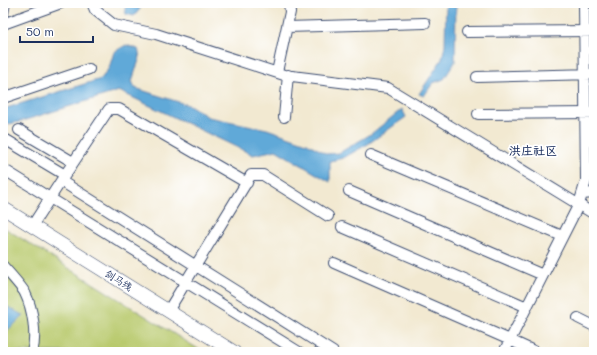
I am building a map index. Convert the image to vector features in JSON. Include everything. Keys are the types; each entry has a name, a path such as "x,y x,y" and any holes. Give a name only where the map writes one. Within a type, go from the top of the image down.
{"main road":[{"name":"剑马线","path":"3,208 234,352"}],"street":[{"path":"3,14 5,3"},
{"path":"3,24 62,3"},
{"path":"92,3 95,10 114,25 156,34 277,72 288,75 388,88 594,214"},
{"path":"277,72 290,12 290,3"},
{"path":"504,352 578,204 586,181 590,151 590,74 589,31 584,3"},
{"path":"287,27 425,23"},
{"path":"467,32 589,31"},
{"path":"3,98 89,69"},
{"path":"477,77 590,74"},
{"path":"284,117 288,75"},
{"path":"32,226 73,162 110,109 119,109 247,183"},
{"path":"478,114 590,113"},
{"path":"19,130 73,162"},
{"path":"3,138 196,266 332,352"},
{"path":"371,155 562,236"},
{"path":"3,169 298,352"},
{"path":"168,311 251,176 263,175 328,216"},
{"path":"349,191 543,275"},
{"path":"582,194 594,193"},
{"path":"342,227 527,307"},
{"path":"334,263 536,352"},
{"path":"3,266 25,292 33,319 34,345 32,352"},
{"path":"578,318 594,326"}],"green space":[{"path":"3,227 203,352 3,352"}],"water":[{"path":"126,3 140,3 140,9 134,16 126,14"},
{"path":"446,3 456,3 455,62 444,79 433,83 424,96 419,94 442,59 445,45"},
{"path":"126,45 138,49 140,57 132,81 135,88 191,106 208,117 267,129 307,143 327,154 339,153 371,134 402,109 406,117 368,144 343,158 330,161 330,182 276,150 253,155 119,91 19,122 3,125 3,109 101,79 109,68 114,52"},
{"path":"3,304 24,316 3,334"}],"district":[{"name":"洪庄社区","path":"533,151"}]}
